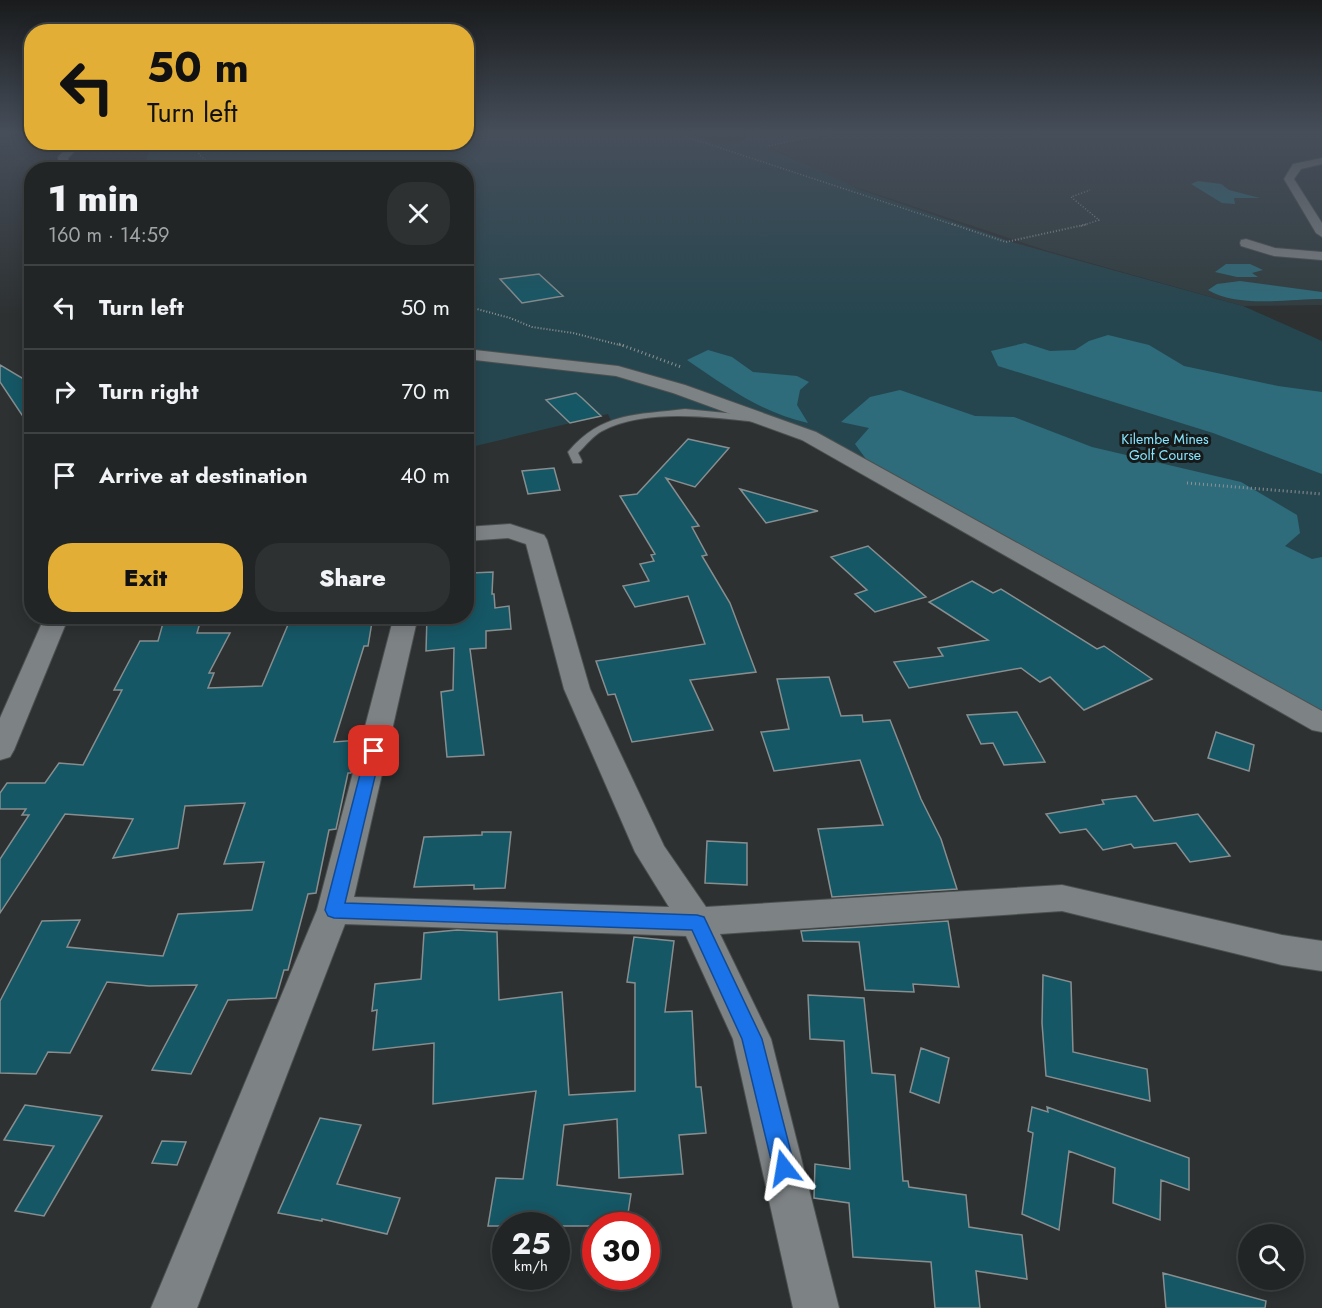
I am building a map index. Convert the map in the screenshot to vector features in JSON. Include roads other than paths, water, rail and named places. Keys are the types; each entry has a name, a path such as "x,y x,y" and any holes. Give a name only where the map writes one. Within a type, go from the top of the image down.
{"street":[{"path":"1298,193 1322,232"},
{"path":"1246,243 1284,254 1322,256"},
{"path":"474,355 618,371 658,382 809,436 1322,723"},
{"path":"474,533 510,531 536,540 577,689 651,852 697,922 752,1039 816,1308"},
{"path":"0,750 54,624"},
{"path":"174,1308 334,910 404,624"},
{"path":"334,910 697,922 1062,898 1282,950 1322,956"}],"lane":[{"path":"577,461 573,452 596,430 612,423 685,412 762,419"}],"park label":[{"name":"Kilembe Mines Golf Course","path":"1165,448"}]}
